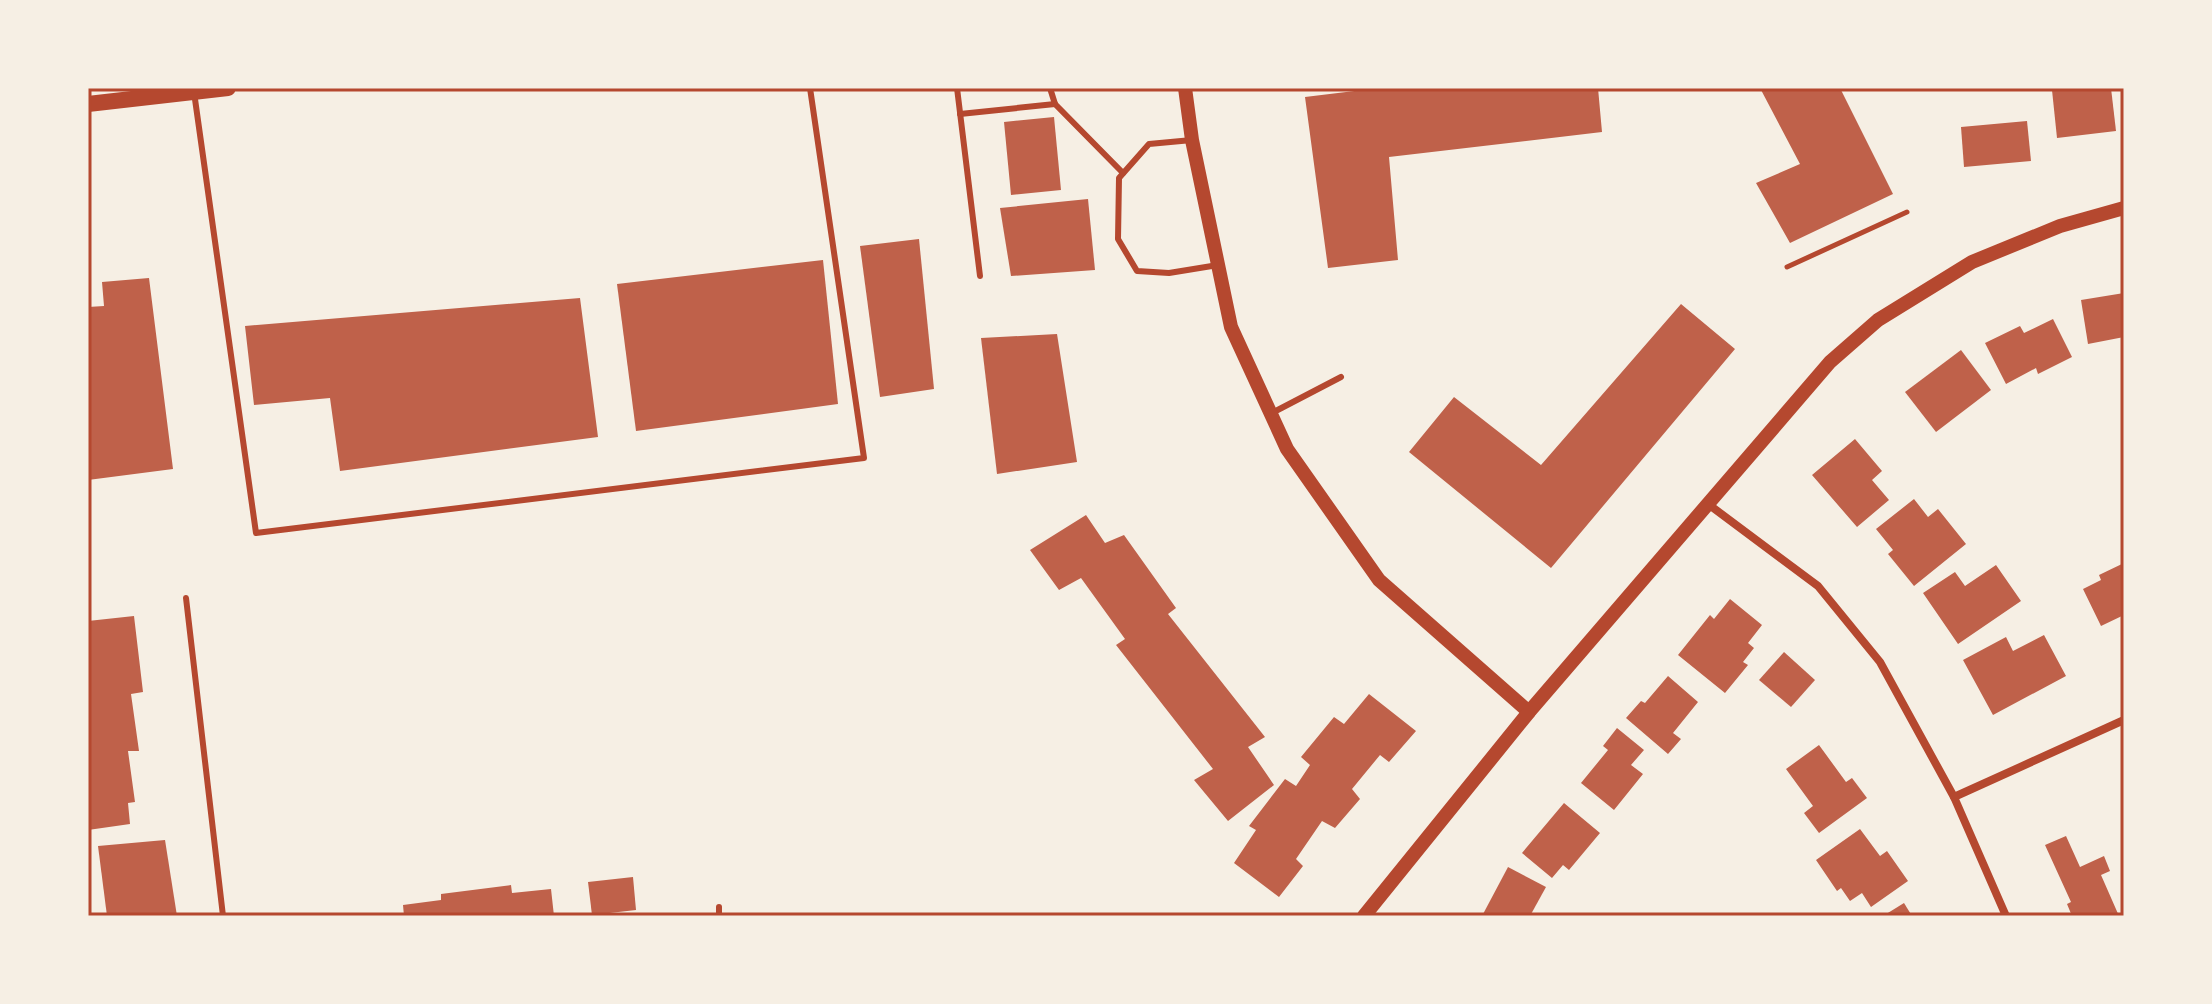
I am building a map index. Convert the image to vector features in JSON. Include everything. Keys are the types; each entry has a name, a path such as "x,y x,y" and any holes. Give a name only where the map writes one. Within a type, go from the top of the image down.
{"main road":[{"path":"88,104 228,88"}],"street":[{"path":"1185,88 1192,140 1231,327 1287,449 1379,580 1529,712"},
{"path":"1365,916 1529,712 1830,362 1878,320 1972,262 2060,226 2124,208"},
{"path":"1708,504 1818,586 1880,662 1954,797 2006,916"},
{"path":"1954,797 2124,720"}],"lane":[{"path":"194,92 256,533 864,458 810,88"},
{"path":"957,88 980,276"},
{"path":"1050,88 1055,104 1123,173"},
{"path":"960,114 1055,104"},
{"path":"1192,140 1149,144 1119,178 1118,239 1137,271 1169,273 1218,265"},
{"path":"1270,414 1341,377"},
{"path":"186,598 223,916"},
{"path":"719,907 719,916"}],"path":[{"path":"1787,267 1907,212"}],"building":[{"path":"1379,88 1598,88 1602,132 1389,157 1398,260 1328,268 1305,97"},
{"path":"1760,88 1840,88 1893,194 1790,243 1756,183 1800,164"},
{"path":"2111,88 2116,131 2057,138 2052,90"},
{"path":"1054,117 1061,190 1011,195 1004,122"},
{"path":"2027,121 2031,161 1964,167 1961,127"},
{"path":"1088,199 1095,270 1011,276 1000,208"},
{"path":"919,239 934,389 880,397 860,246"},
{"path":"823,260 838,404 636,431 617,284"},
{"path":"149,278 173,469 88,480 88,307 104,306 102,282"},
{"path":"2124,293 2124,337 2088,344 2081,300"},
{"path":"580,298 598,437 340,471 330,398 254,405 245,326"},
{"path":"1681,304 1735,349 1551,568 1409,452 1454,397 1541,465"},
{"path":"2053,319 2072,357 2038,374 2036,368 2006,384 1985,343 2020,326 2024,333"},
{"path":"1057,334 1077,462 997,474 981,338"},
{"path":"1961,350 1991,390 1936,432 1905,392"},
{"path":"1855,439 1882,471 1872,480 1889,500 1857,527 1812,475"},
{"path":"1914,499 1928,517 1938,509 1966,544 1914,586 1888,554 1893,550 1876,529"},
{"path":"1086,515 1105,543 1124,535 1176,608 1168,614 1265,737 1248,747 1274,785 1228,821 1194,780 1213,769 1116,645 1125,639 1081,578 1059,590 1030,550"},
{"path":"2124,563 2124,615 2101,626 2083,589 2101,580 2099,575"},
{"path":"1996,565 2021,601 1958,644 1923,593 1955,572 1965,586"},
{"path":"1730,599 1762,625 1748,643 1754,648 1743,662 1748,665 1725,693 1678,655 1710,615 1714,619"},
{"path":"134,616 143,692 131,694 139,751 128,751 135,802 128,803 130,824 88,830 88,621"},
{"path":"2044,635 2066,676 1993,715 1963,660 2006,637 2013,651"},
{"path":"1784,652 1815,680 1791,707 1759,680"},
{"path":"1668,676 1698,702 1673,733 1681,739 1668,754 1626,718 1641,701 1645,703"},
{"path":"1369,694 1416,731 1389,762 1380,755 1352,789 1360,799 1335,828 1322,821 1296,859 1303,866 1279,897 1234,863 1256,830 1249,826 1285,779 1296,786 1310,765 1301,757 1334,717 1344,724"},
{"path":"1617,728 1644,750 1631,765 1643,774 1614,810 1581,783 1608,750 1603,746"},
{"path":"1819,745 1846,782 1852,778 1867,798 1819,833 1804,813 1813,806 1786,769"},
{"path":"1564,803 1600,833 1569,870 1563,865 1552,878 1522,853"},
{"path":"1860,829 1880,856 1887,851 1908,881 1871,907 1862,893 1850,901 1841,888 1837,891 1816,860"},
{"path":"2066,836 2080,867 2104,856 2110,871 2101,875 2119,916 2072,916 2067,904 2071,902 2045,845"},
{"path":"165,840 177,916 107,916 98,846"},
{"path":"1508,867 1546,887 1530,916 1482,916"},
{"path":"633,877 636,910 592,915 588,882"},
{"path":"511,885 512,893 551,889 554,916 404,916 403,905 441,900 441,894"},
{"path":"1904,903 1912,916 1883,916"}]}
